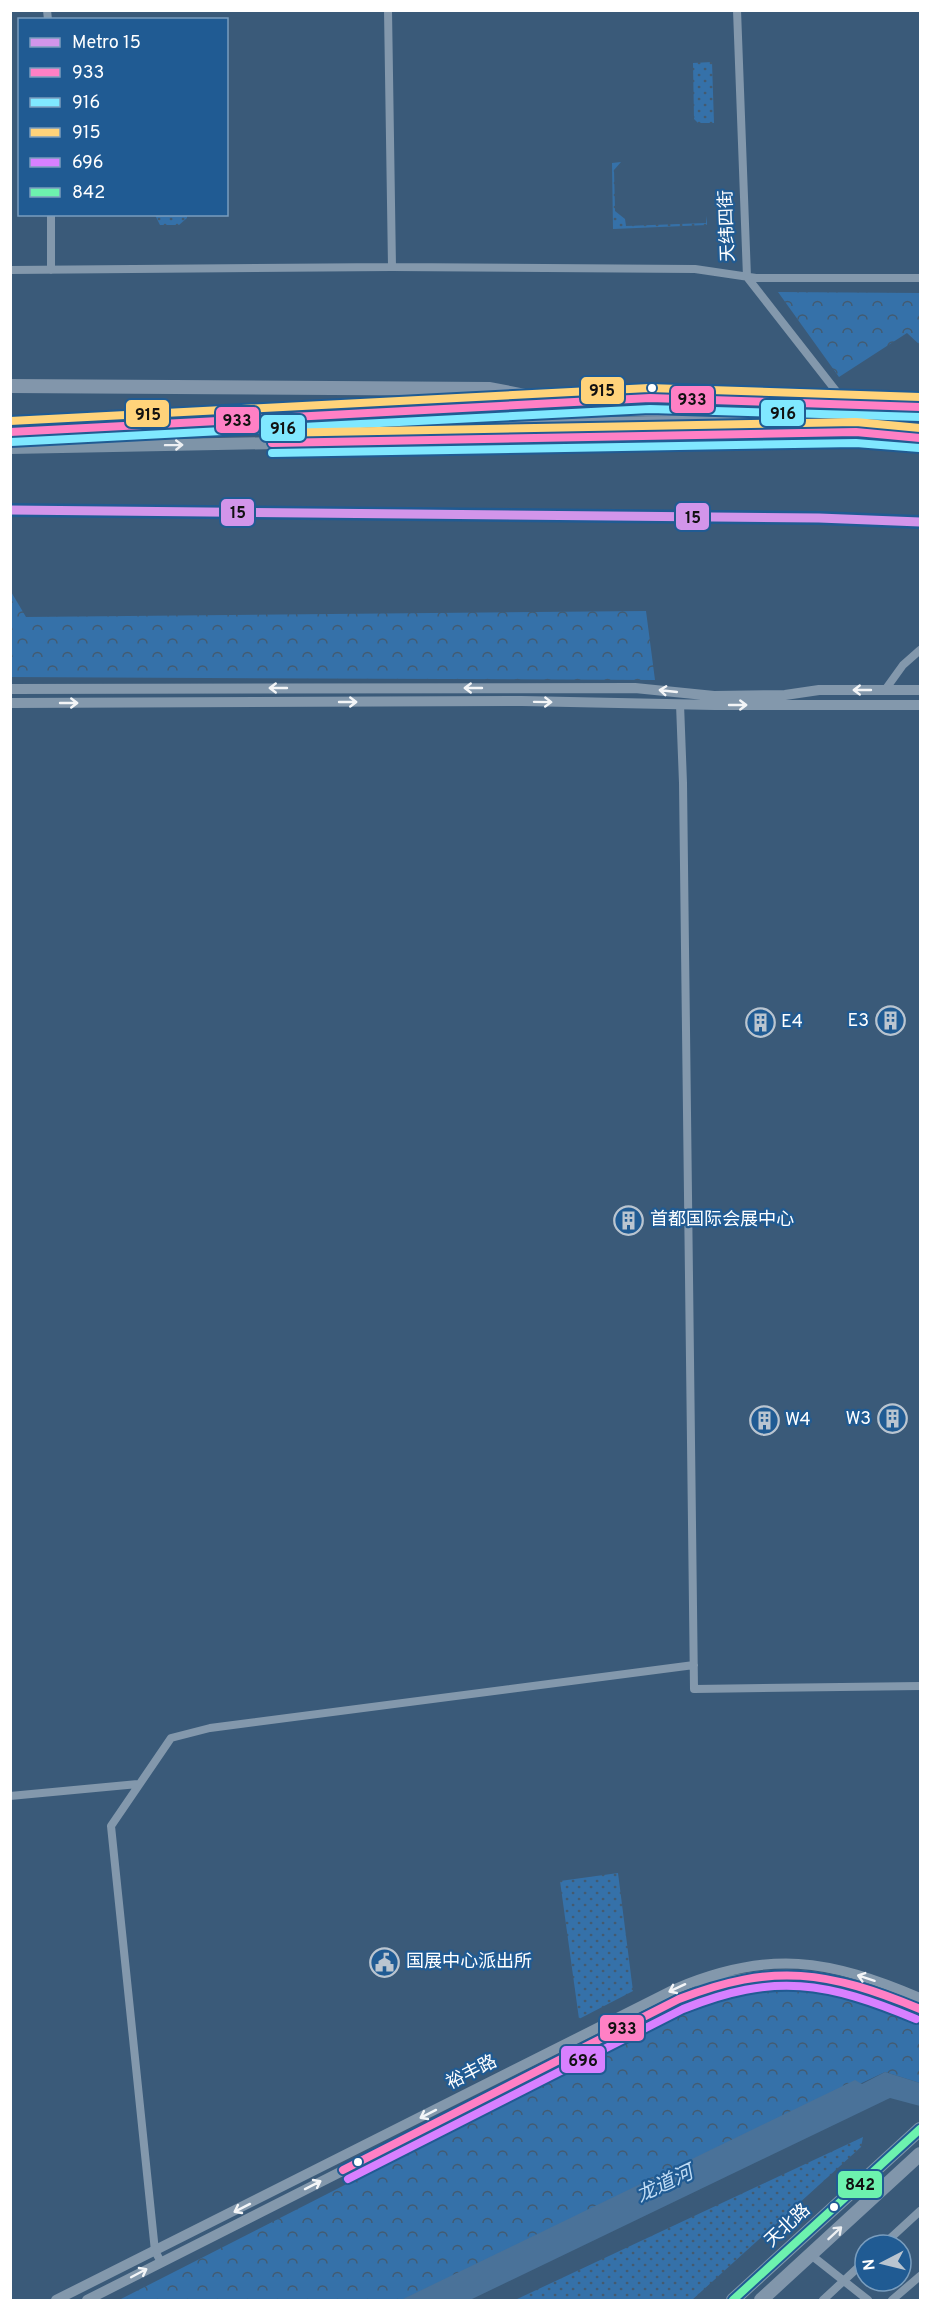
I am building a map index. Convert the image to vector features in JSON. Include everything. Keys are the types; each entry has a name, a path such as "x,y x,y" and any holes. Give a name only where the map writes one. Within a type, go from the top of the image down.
{"highway":[{"path":"10,386 489,390 591,409"},
{"path":"921,409 591,409 417,420 876,421 921,424"}],"main road":[{"path":"10,432 650,399 921,409"},
{"path":"10,448 856,432 921,438"},
{"name":"天北路","path":"733,2301 921,2129"},
{"name":"天北路","path":"760,2301 921,2154"}],"street":[{"path":"388,10 392,267"},
{"name":"天纬四街","path":"737,10 747,277 847,405"},
{"path":"51,216 51,270"},
{"path":"10,270 392,267 694,269 747,277 921,278"},
{"path":"885,690 903,665 921,650"},
{"path":"10,689 635,688 714,696 785,695 819,690 921,690"},
{"path":"10,703 522,701 921,705"},
{"path":"680,704 683,783 694,1689 921,1686"},
{"path":"161,2262 155,2251 111,1826 171,1738 210,1728 694,1665"},
{"path":"10,1796 138,1784"},
{"name":"裕丰路","path":"56,2301 705,1976 754,1964 788,1961 823,1965 856,1974 921,1998"},
{"name":"裕丰路","path":"87,2301 706,1987 759,1975 787,1972 820,1975 892,1997 921,2009"},
{"path":"896,2233 921,2211"},
{"path":"811,2255 868,2301"},
{"path":"823,2301 853,2272"},
{"path":"892,2301 921,2276"}],"green space":[{"path":"712,62 714,123 698,123 694,119 693,63"},
{"path":"621,162 614,170 615,211 625,219 626,226 706,223 707,216 707,225 613,229 612,163"},
{"path":"156,216 187,216 179,225 160,225"},
{"path":"778,292 920,293 920,345 907,333 839,377"},
{"path":"10,590 26,617 646,611 655,680 11,677"},
{"path":"618,1873 633,1991 579,2019 560,1881"},
{"path":"751,1988 817,1988 920,2025 920,2083 885,2072 402,2300 119,2300 702,2003"},
{"path":"863,2137 861,2147 692,2300 515,2300"}],"water":[{"name":"龙道河","path":"885,2072 920,2083 920,2106 890,2098 470,2300 401,2300 855,2080 862,2084"}],"metro line":[{"name":"15","path":"10,510 819,518 920,522"}],"transit line":[{"name":"915","path":"10,421 649,388 920,397"},
{"name":"933","path":"10,432 650,398 920,407"},
{"name":"916","path":"11,442 650,409 920,417"},
{"name":"915","path":"272,433 856,422 920,428"},
{"name":"933","path":"272,443 856,432 920,438"},
{"name":"916","path":"272,453 856,443 919,448"},
{"name":"933","path":"343,2170 679,1999 713,1987 773,1976 801,1976 857,1986 920,2009"},
{"name":"696","path":"348,2179 683,2009 716,1997 774,1986 801,1986 855,1997 916,2019"},
{"name":"842","path":"733,2300 920,2129"}],"place":[{"name":"E3","path":"890,1021"},
{"name":"E4","path":"760,1022"},
{"name":"首都国际会展中心","path":"629,1220"},
{"name":"W3","path":"892,1419"},
{"name":"W4","path":"764,1420"},
{"name":"国展中心派出所","path":"385,1962"}]}
